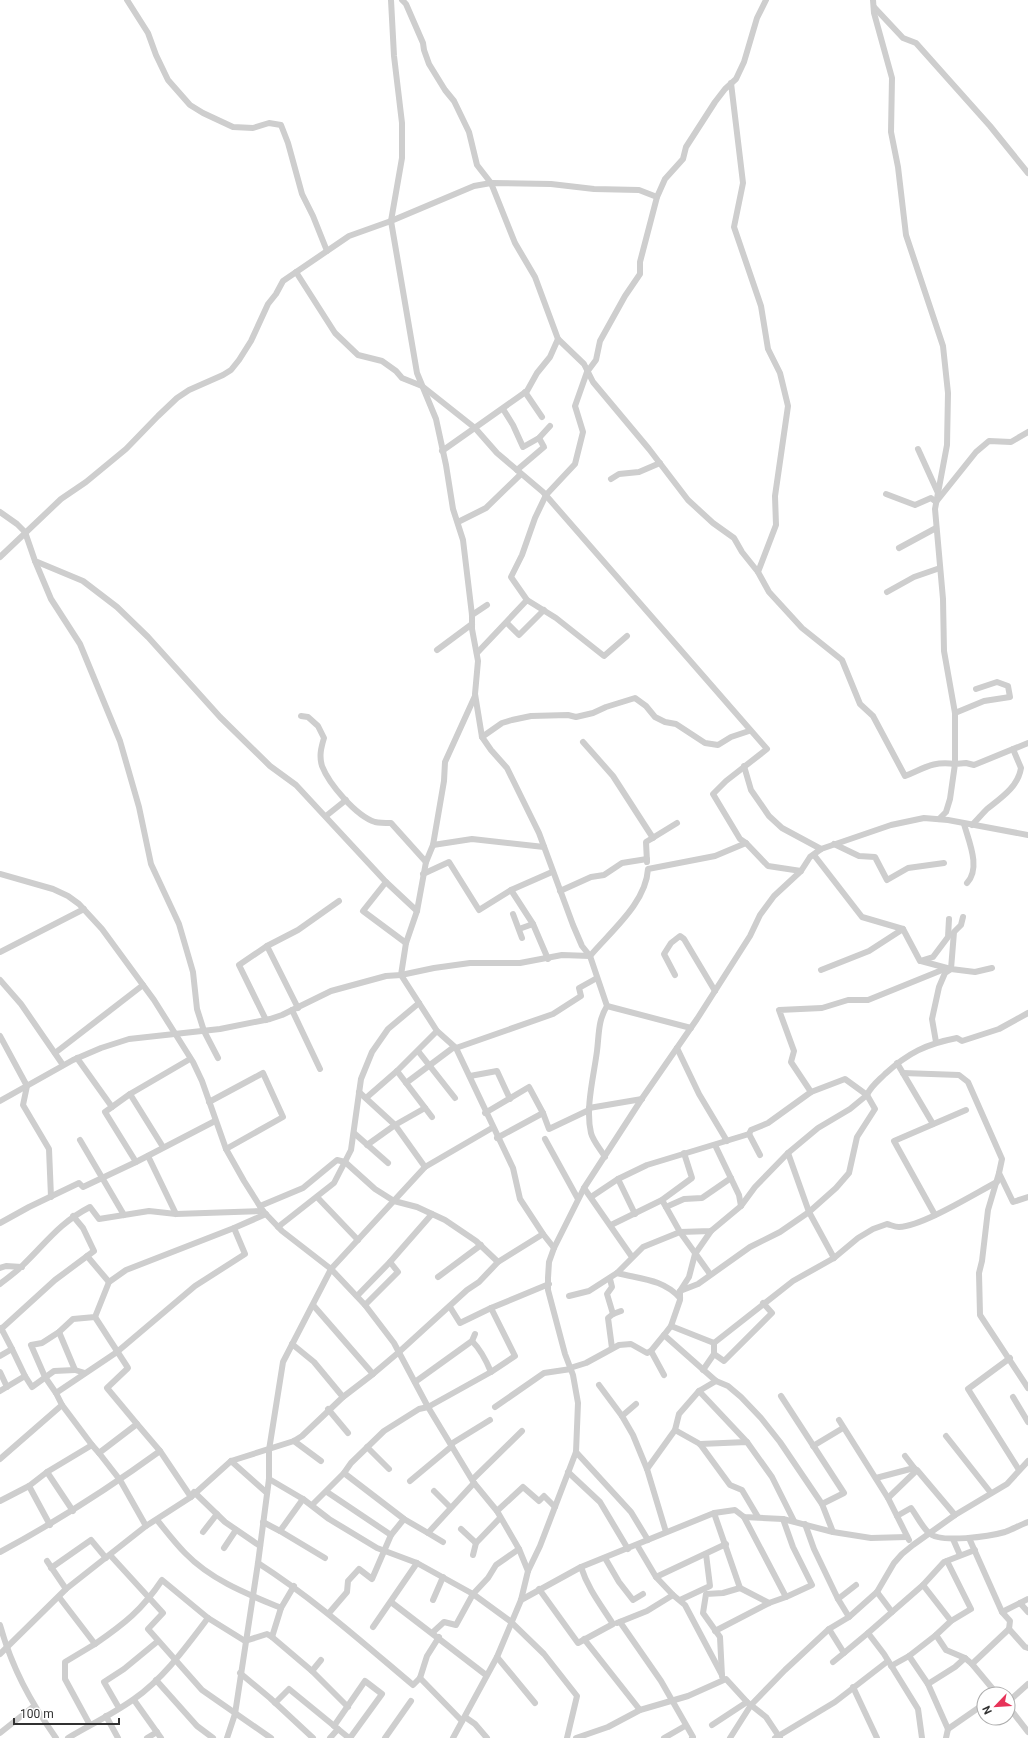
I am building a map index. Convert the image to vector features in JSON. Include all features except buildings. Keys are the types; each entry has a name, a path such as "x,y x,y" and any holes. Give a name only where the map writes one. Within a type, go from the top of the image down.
{"street":[{"path":"127,0 148,33 156,55 168,80 190,105 203,113 233,127 253,128 269,123 281,125 288,142 302,194 313,216 327,251"},
{"path":"391,0 394,56 402,123 402,158 391,221 417,373 436,419 446,465 453,509 463,540 472,624 478,660 475,696 482,737 507,768 539,833 552,872 582,946 590,956 607,1006"},
{"path":"402,0 406,4 423,43 429,64 445,90 454,101 469,132 477,165 491,183 515,243 535,277 558,339 584,364 593,382 660,463 688,500 713,523 734,538 742,552 758,572 769,592 802,628 842,660 860,704 873,716 905,776 926,766 941,762 955,764 966,763 974,766 1013,748 1028,743"},
{"path":"626,636 604,656 544,610 527,600 511,578 546,495 575,464 583,432 576,406 587,372 596,360 600,341 640,274 640,262 657,197 666,179 682,159 686,147 704,118 725,89 736,79 744,62 757,18 766,0"},
{"path":"873,0 892,78 891,132 898,167 906,235 943,346 948,393 947,444 935,509 943,599 944,651 955,713 955,764 950,799 946,812 939,819"},
{"path":"874,7 903,38 916,43 990,126 1028,173"},
{"path":"731,83 743,183 734,227 761,306 768,349 780,373 788,406 775,496 776,525 758,572"},
{"path":"0,557 61,499 86,482 126,449 177,398 189,390 231,370 251,341 268,304 276,294 283,281 349,236 391,221 474,186 491,183 550,184 594,189 639,190 657,197"},
{"path":"296,272 335,333 358,355 382,361 396,371 402,378 422,386 475,428 497,453 546,495 766,749 726,781 713,794 740,839 746,843 768,866 802,871"},
{"path":"442,451 526,392 537,373 550,357 558,339"},
{"path":"526,392 542,417"},
{"path":"503,409 524,447 539,438 550,426"},
{"path":"936,502 976,452 989,441 1011,442 1028,432"},
{"path":"458,522 486,508 544,447 539,438"},
{"path":"918,449 938,493"},
{"path":"611,479 619,474 639,472 660,463"},
{"path":"886,494 915,505 931,498 936,502"},
{"path":"0,512 17,524 25,532 50,599 80,644 120,740 139,807 151,864 179,924 193,972 197,1009 204,1031 218,1058"},
{"path":"899,548 936,528"},
{"path":"35,561 83,582 117,607 148,637 220,717 270,766 296,784 386,882 416,911"},
{"path":"887,592 914,577 940,568"},
{"path":"477,653 507,623 527,600"},
{"path":"472,615 488,605"},
{"path":"507,623 519,635 544,610"},
{"path":"437,650 472,624"},
{"path":"955,713 984,702 1010,697 1008,686 997,682 976,689"},
{"path":"475,696 445,762 444,781 433,844 426,862 416,911 406,943 401,975 437,1031 455,1048 470,1076 492,1128 513,1168 520,1199 554,1248"},
{"path":"482,737 502,723 512,720 531,716 568,715 576,717 593,713 606,707 635,698 646,706 654,717 665,722 676,724 705,743 718,745 731,737 749,731"},
{"path":"301,716 308,716 318,726 324,738 320,751 322,766 333,785 360,814 375,822 391,822 426,862"},
{"path":"583,742 613,776 653,838"},
{"path":"972,826 986,810 1001,800 1016,781 1021,768 1013,748"},
{"path":"744,766 751,790 769,816 782,828 821,849"},
{"path":"326,816 346,800"},
{"path":"453,1738 496,1657 520,1600 528,1571 576,1452 578,1403 548,1290 549,1262 554,1248 584,1188 715,991 750,936 760,915 774,896 802,871 810,857 821,849 834,844 891,825 924,818 939,819 1028,835"},
{"path":"0,1101 77,1058 129,1039 204,1031 266,1020 295,1009 331,992 386,976 401,975 434,968 470,963 520,963 562,956 590,956 636,904 645,886 648,869 646,842 676,823"},
{"path":"964,824 974,869 972,877 967,883"},
{"path":"433,844 472,839 544,846"},
{"path":"648,869 715,856 746,843"},
{"path":"834,844 859,856 875,857 887,880 908,868 944,863"},
{"path":"814,854 862,917 903,929 920,961 975,972 992,968"},
{"path":"560,890 591,878 604,875 622,863 647,859"},
{"path":"423,874 449,862 479,910 511,890 552,872"},
{"path":"0,874 53,889 68,896 84,909 102,929 158,1005 193,1062 202,1081 226,1149 244,1181 263,1210 278,1227 330,1269 366,1306 399,1352 428,1408 474,1481 497,1511 519,1549 528,1571"},
{"path":"386,882 363,911 406,943"},
{"path":"511,890 533,924 548,959"},
{"path":"266,1020 239,965 267,946 298,930 338,901"},
{"path":"0,952 84,909"},
{"path":"513,914 522,938"},
{"path":"920,961 932,957 948,937 961,925 963,917"},
{"path":"948,919 948,937"},
{"path":"519,930 533,924"},
{"path":"821,970 869,951 903,929"},
{"path":"936,1042 932,1019 939,987 945,973 949,968 954,932"},
{"path":"675,976 664,954 671,943 680,936 684,939 715,991"},
{"path":"267,946 320,1069"},
{"path":"811,1092 791,1062 794,1051 779,1010 822,1008 848,1000 868,1000 949,968"},
{"path":"406,1083 455,1048 553,1014 581,996 579,988 597,978"},
{"path":"0,980 21,1004 63,1065"},
{"path":"55,1053 143,985"},
{"path":"278,1227 334,1183 351,1150 361,1078 372,1052 388,1029 418,1003"},
{"path":"607,1006 691,1028"},
{"path":"605,1157 591,1134 589,1109 599,1031 602,1014 607,1006"},
{"path":"495,1407 544,1373 570,1369 586,1363 619,1345 631,1344 648,1353 651,1351 671,1326 680,1295 689,1277 695,1254 711,1231 741,1206 755,1187 788,1153 818,1128 850,1109 867,1095 870,1087 902,1058 936,1042 957,1038 962,1041 999,1029 1028,1013"},
{"path":"366,1098 397,1071 437,1031"},
{"path":"0,1036 28,1086 23,1105 49,1149 51,1197"},
{"path":"677,1048 699,1094 727,1141"},
{"path":"418,1051 455,1098"},
{"path":"77,1058 112,1107"},
{"path":"136,1162 105,1112 130,1094 190,1059"},
{"path":"897,1063 933,1124"},
{"path":"397,1071 432,1118"},
{"path":"470,1076 497,1071 510,1098"},
{"path":"209,1102 263,1073 283,1117 226,1149"},
{"path":"903,1073 959,1075 968,1082 1002,1159 988,1210 982,1261 979,1273 980,1315 1010,1358 1028,1388"},
{"path":"591,1196 618,1179 647,1165 748,1134 811,1092 846,1079 867,1095 875,1109 857,1137 849,1172 836,1188 809,1212 780,1232 750,1246 698,1284 680,1295"},
{"path":"486,1113 529,1087 549,1128 589,1109 642,1099"},
{"path":"359,1092 395,1125 425,1167"},
{"path":"130,1094 163,1147"},
{"path":"367,1145 395,1125 425,1108"},
{"path":"935,1215 894,1140 966,1110"},
{"path":"498,1138 543,1113"},
{"path":"0,1223 80,1183 82,1187 136,1162 215,1121"},
{"path":"227,1738 235,1714 240,1673 258,1563 269,1479 269,1450 283,1362 330,1269 425,1167 492,1128"},
{"path":"354,1133 388,1163"},
{"path":"748,1134 760,1155"},
{"path":"545,1139 578,1199"},
{"path":"80,1140 124,1215"},
{"path":"715,1145 739,1195 741,1206"},
{"path":"611,1225 662,1200 692,1178 684,1153"},
{"path":"788,1153 809,1212 834,1258"},
{"path":"148,1156 176,1214"},
{"path":"95,1317 109,1282 126,1270 234,1228 303,1188 337,1160 345,1162 375,1189 394,1201 417,1207 445,1220 482,1245 498,1262"},
{"path":"999,1173 1013,1202 1028,1197"},
{"path":"666,1207 684,1199 702,1198 731,1178"},
{"path":"618,1179 635,1214"},
{"path":"714,1343 763,1303 793,1281 834,1258 858,1238 887,1224 898,1228 935,1215 996,1182"},
{"path":"584,1188 632,1257"},
{"path":"317,1197 358,1240"},
{"path":"662,1200 680,1232 710,1274"},
{"path":"0,1284 22,1267 48,1239 73,1216 90,1207 99,1219 149,1211 176,1214 263,1210"},
{"path":"356,1296 390,1262 432,1214"},
{"path":"73,1216 83,1228 94,1251 55,1280 1,1329 32,1387 54,1371 75,1370 85,1373"},
{"path":"56,1393 117,1352 195,1286 245,1254 234,1228"},
{"path":"570,1296 589,1291 617,1274 643,1247 680,1232 711,1231"},
{"path":"0,1654 66,1589 146,1526 192,1495 231,1462 294,1441 302,1436 328,1409 399,1352 467,1290 479,1282 498,1262 543,1234"},
{"path":"438,1277 482,1245"},
{"path":"87,1256 109,1282"},
{"path":"366,1306 398,1272 390,1262"},
{"path":"0,1268 6,1266 22,1267"},
{"path":"617,1274 644,1277 673,1290 680,1295"},
{"path":"610,1278 612,1287 607,1294 613,1314"},
{"path":"450,1307 460,1323 491,1308 549,1284"},
{"path":"714,1354 724,1361 772,1313 763,1303"},
{"path":"313,1305 373,1374"},
{"path":"312,1506 327,1492 351,1463 384,1431 420,1409 428,1408 491,1372 515,1356 491,1308"},
{"path":"612,1348 608,1318 621,1311"},
{"path":"95,1317 128,1368 107,1388 160,1451 192,1495 236,1530 260,1546"},
{"path":"95,1317 73,1320 60,1332 42,1343 31,1345 45,1377 62,1405 120,1480 146,1526"},
{"path":"671,1326 714,1343"},
{"path":"60,1332 75,1370"},
{"path":"414,1382 472,1341 475,1334"},
{"path":"664,1335 716,1381 728,1386 741,1397 761,1418 780,1442 822,1504 833,1532"},
{"path":"472,1341 485,1358 491,1372"},
{"path":"703,1370 714,1354 714,1343"},
{"path":"292,1344 314,1362 343,1397"},
{"path":"0,1356 12,1349"},
{"path":"651,1351 664,1375"},
{"path":"1010,1358 968,1389 1019,1470"},
{"path":"0,1372 7,1387"},
{"path":"0,1391 25,1376"},
{"path":"647,1469 675,1430 679,1414 699,1391 716,1381"},
{"path":"600,1385 622,1416 633,1435 647,1469 666,1532"},
{"path":"699,1391 747,1442 772,1477 794,1521"},
{"path":"781,1396 844,1493 822,1504"},
{"path":"1013,1397 1028,1422"},
{"path":"622,1416 636,1404"},
{"path":"0,1459 62,1405"},
{"path":"328,1409 348,1433"},
{"path":"410,1480 452,1445 490,1420"},
{"path":"839,1420 888,1498 907,1537 913,1545"},
{"path":"99,1453 137,1424"},
{"path":"814,1446 843,1428"},
{"path":"675,1430 700,1444 730,1485 742,1490 758,1517"},
{"path":"428,1533 450,1507 522,1431"},
{"path":"946,1436 991,1493"},
{"path":"294,1441 321,1461"},
{"path":"700,1444 747,1442"},
{"path":"0,1501 29,1486 47,1472 92,1445"},
{"path":"367,1447 389,1469"},
{"path":"0,1552 73,1511 160,1451"},
{"path":"576,1452 631,1512 648,1540"},
{"path":"905,1456 955,1515"},
{"path":"231,1462 267,1493"},
{"path":"712,1726 749,1703 829,1629 849,1617 877,1592 894,1563 913,1545 955,1515 1007,1484 1028,1462"},
{"path":"876,1478 915,1469"},
{"path":"888,1498 915,1469"},
{"path":"47,1472 73,1511"},
{"path":"568,1472 600,1502 628,1548"},
{"path":"344,1473 404,1519 443,1542"},
{"path":"269,1479 303,1499 329,1519 377,1548 417,1563 443,1577 473,1594 510,1621 544,1654 577,1696 567,1738"},
{"path":"29,1486 50,1525"},
{"path":"497,1511 523,1487 539,1501 544,1496 555,1506"},
{"path":"434,1491 450,1507"},
{"path":"327,1492 391,1535"},
{"path":"280,1531 303,1499"},
{"path":"897,1516 911,1508 929,1533 934,1536 953,1539 1004,1532 1028,1522"},
{"path":"520,1600 581,1567 714,1513 735,1510 744,1517 786,1597"},
{"path":"714,1513 740,1588"},
{"path":"203,1532 217,1514"},
{"path":"744,1517 783,1519 833,1532 871,1538 907,1537"},
{"path":"473,1555 476,1543 500,1518"},
{"path":"329,1613 347,1592 348,1581 359,1569 372,1579 391,1535 404,1519"},
{"path":"715,1631 769,1603 812,1585 793,1546 783,1519"},
{"path":"157,1520 186,1554 211,1574 252,1596 281,1608"},
{"path":"263,1522 325,1558"},
{"path":"805,1524 814,1549 849,1617"},
{"path":"461,1529 476,1543"},
{"path":"224,1548 236,1530"},
{"path":"969,1538 1002,1612 1010,1621 1009,1629 972,1664"},
{"path":"953,1539 960,1555"},
{"path":"51,1568 91,1540 150,1598 163,1613 148,1629 176,1662 202,1690 271,1738"},
{"path":"656,1577 726,1544"},
{"path":"637,1545 656,1577 672,1595 685,1605 694,1619 715,1664 724,1677 749,1703 766,1717 778,1737 834,1702 853,1687 889,1663 909,1656 936,1635 950,1621 971,1609 947,1561"},
{"path":"432,1632 444,1622 456,1625 473,1594 488,1578 496,1565 519,1549"},
{"path":"833,1662 923,1586 944,1562 975,1550"},
{"path":"680,1600 710,1586 706,1554"},
{"path":"605,1558 619,1582 633,1600 643,1594"},
{"path":"47,1561 66,1589"},
{"path":"258,1563 294,1586 329,1613 413,1685 420,1678 427,1656 439,1638"},
{"path":"373,1627 417,1563"},
{"path":"581,1567 594,1596 613,1624"},
{"path":"433,1600 443,1577"},
{"path":"90,1725 65,1679 65,1662 95,1644 126,1622 150,1598 162,1580 208,1618 245,1641 267,1634 272,1637 312,1671 348,1707"},
{"path":"838,1598 856,1585"},
{"path":"272,1637 281,1608 294,1586"},
{"path":"923,1586 950,1621"},
{"path":"724,1677 720,1637 703,1613 706,1594 723,1593 740,1588 769,1603"},
{"path":"539,1589 578,1643 613,1624 647,1611 672,1595"},
{"path":"877,1592 892,1612"},
{"path":"59,1597 95,1644"},
{"path":"1002,1612 1028,1599"},
{"path":"391,1602 486,1675"},
{"path":"1020,1603 1028,1612"},
{"path":"68,1738 134,1700 176,1662 208,1618"},
{"path":"620,1622 661,1681 685,1726 694,1737 692,1738"},
{"path":"0,1625 7,1648 34,1706 56,1738"},
{"path":"829,1629 844,1652"},
{"path":"1009,1629 1025,1647 1028,1648"},
{"path":"868,1633 918,1709 922,1738"},
{"path":"936,1635 946,1650 965,1658 990,1686"},
{"path":"584,1639 640,1710"},
{"path":"119,1708 104,1682 124,1669 158,1641"},
{"path":"909,1656 928,1684 948,1729 946,1738"},
{"path":"496,1657 535,1703"},
{"path":"928,1684 955,1667 965,1658"},
{"path":"312,1671 321,1660"},
{"path":"240,1673 314,1738"},
{"path":"576,1738 608,1728 640,1710 672,1702 724,1677"},
{"path":"420,1678 464,1719 475,1724 487,1738"},
{"path":"156,1680 197,1726 213,1738"},
{"path":"275,1703 289,1688 336,1728 350,1738 382,1694 365,1681 348,1707 336,1728 330,1738"},
{"path":"1016,1695 1028,1684"},
{"path":"853,1687 877,1738"},
{"path":"134,1700 159,1735 147,1738"},
{"path":"386,1738 411,1701"},
{"path":"730,1738 749,1703"},
{"path":"0,1733 34,1706"},
{"path":"948,1729 976,1710"},
{"path":"106,1716 118,1738"},
{"path":"1016,1716 1028,1732"},
{"path":"664,1738 685,1726"},
{"path":"594,1732 599,1738"}]}
